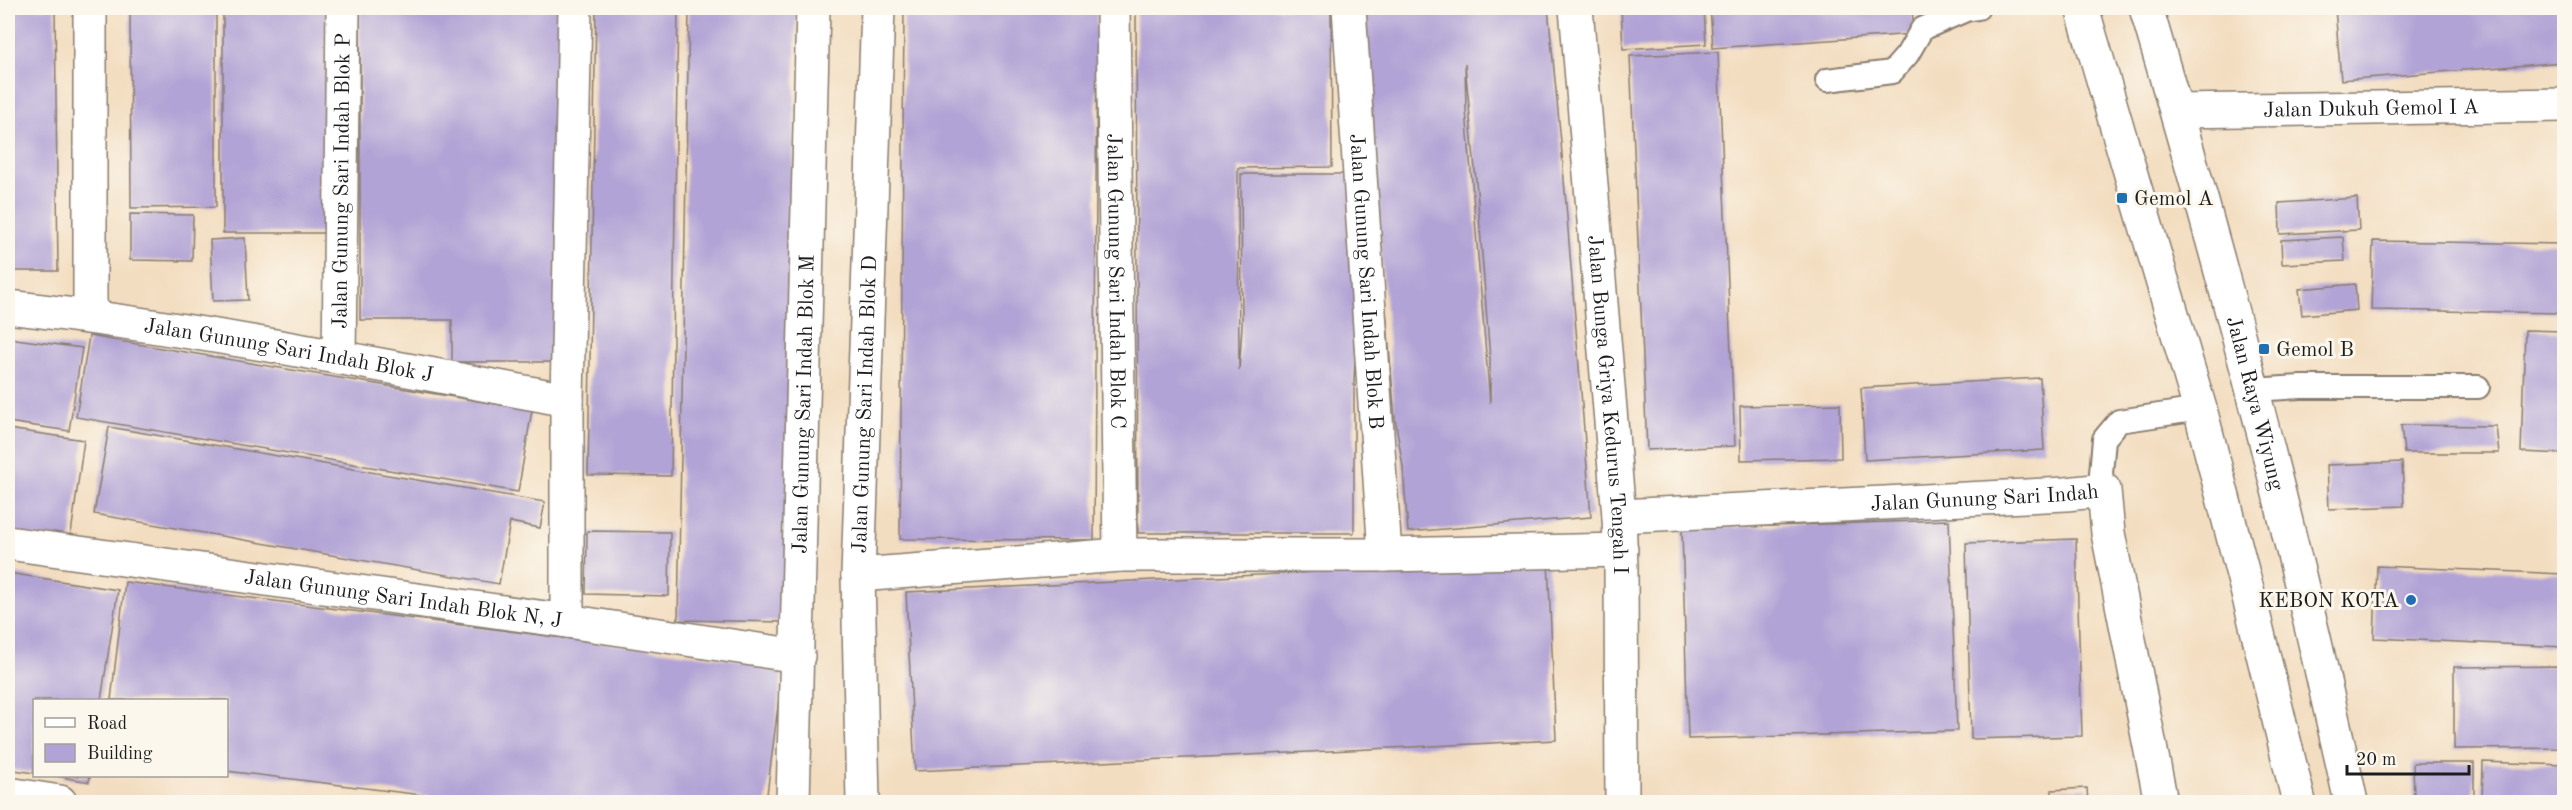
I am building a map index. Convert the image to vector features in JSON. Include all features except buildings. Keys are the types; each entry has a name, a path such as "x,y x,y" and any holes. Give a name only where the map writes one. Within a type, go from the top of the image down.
{"street":[{"path":"90,8 90,316"},
{"name":"Jalan Gunung Sari Indah Blok P","path":"339,357 343,8"},
{"path":"567,621 567,400 574,8"},
{"name":"Jalan Gunung Sari Indah Blok M","path":"793,802 813,8"},
{"name":"Jalan Gunung Sari Indah Blok D","path":"863,802 858,575 878,8"},
{"name":"Jalan Gunung Sari Indah Blok C","path":"1113,8 1120,555"},
{"name":"Jalan Gunung Sari Indah Blok B","path":"1349,8 1385,555"},
{"name":"Jalan Bunga Griya Kedurus Tengah I","path":"1576,8 1621,550 1622,802"},
{"path":"2082,8 2200,409 2299,802"},
{"name":"Jalan Raya Wiyung","path":"2146,8 2177,111 2252,390 2299,576 2351,802"},
{"name":"Jalan Dukuh Gemol I A","path":"2177,111 2565,105"},
{"name":"Jalan Gunung Sari Indah Blok J","path":"8,307 90,316 339,357 567,400"},
{"name":"Jalan Gunung Sari Indah","path":"1619,516 2066,494 2104,490 2108,532 2161,802"},
{"name":"Jalan Gunung Sari Indah Blok N, J","path":"8,543 567,621 798,656"},
{"path":"858,575 1120,555 1385,555 1621,550"},
{"path":"8,794 60,802"}],"lane":[{"path":"1827,80 1892,72 1907,54 1922,29 1966,10 1978,8"},
{"path":"2252,390 2301,387 2478,387"},
{"path":"2104,490 2101,473 2104,439 2119,421 2200,409"}],"place":[{"name":"Gemol A","path":"2122,198"},
{"name":"Gemol B","path":"2264,349"},
{"name":"KEBON KOTA","path":"2411,600"}]}
